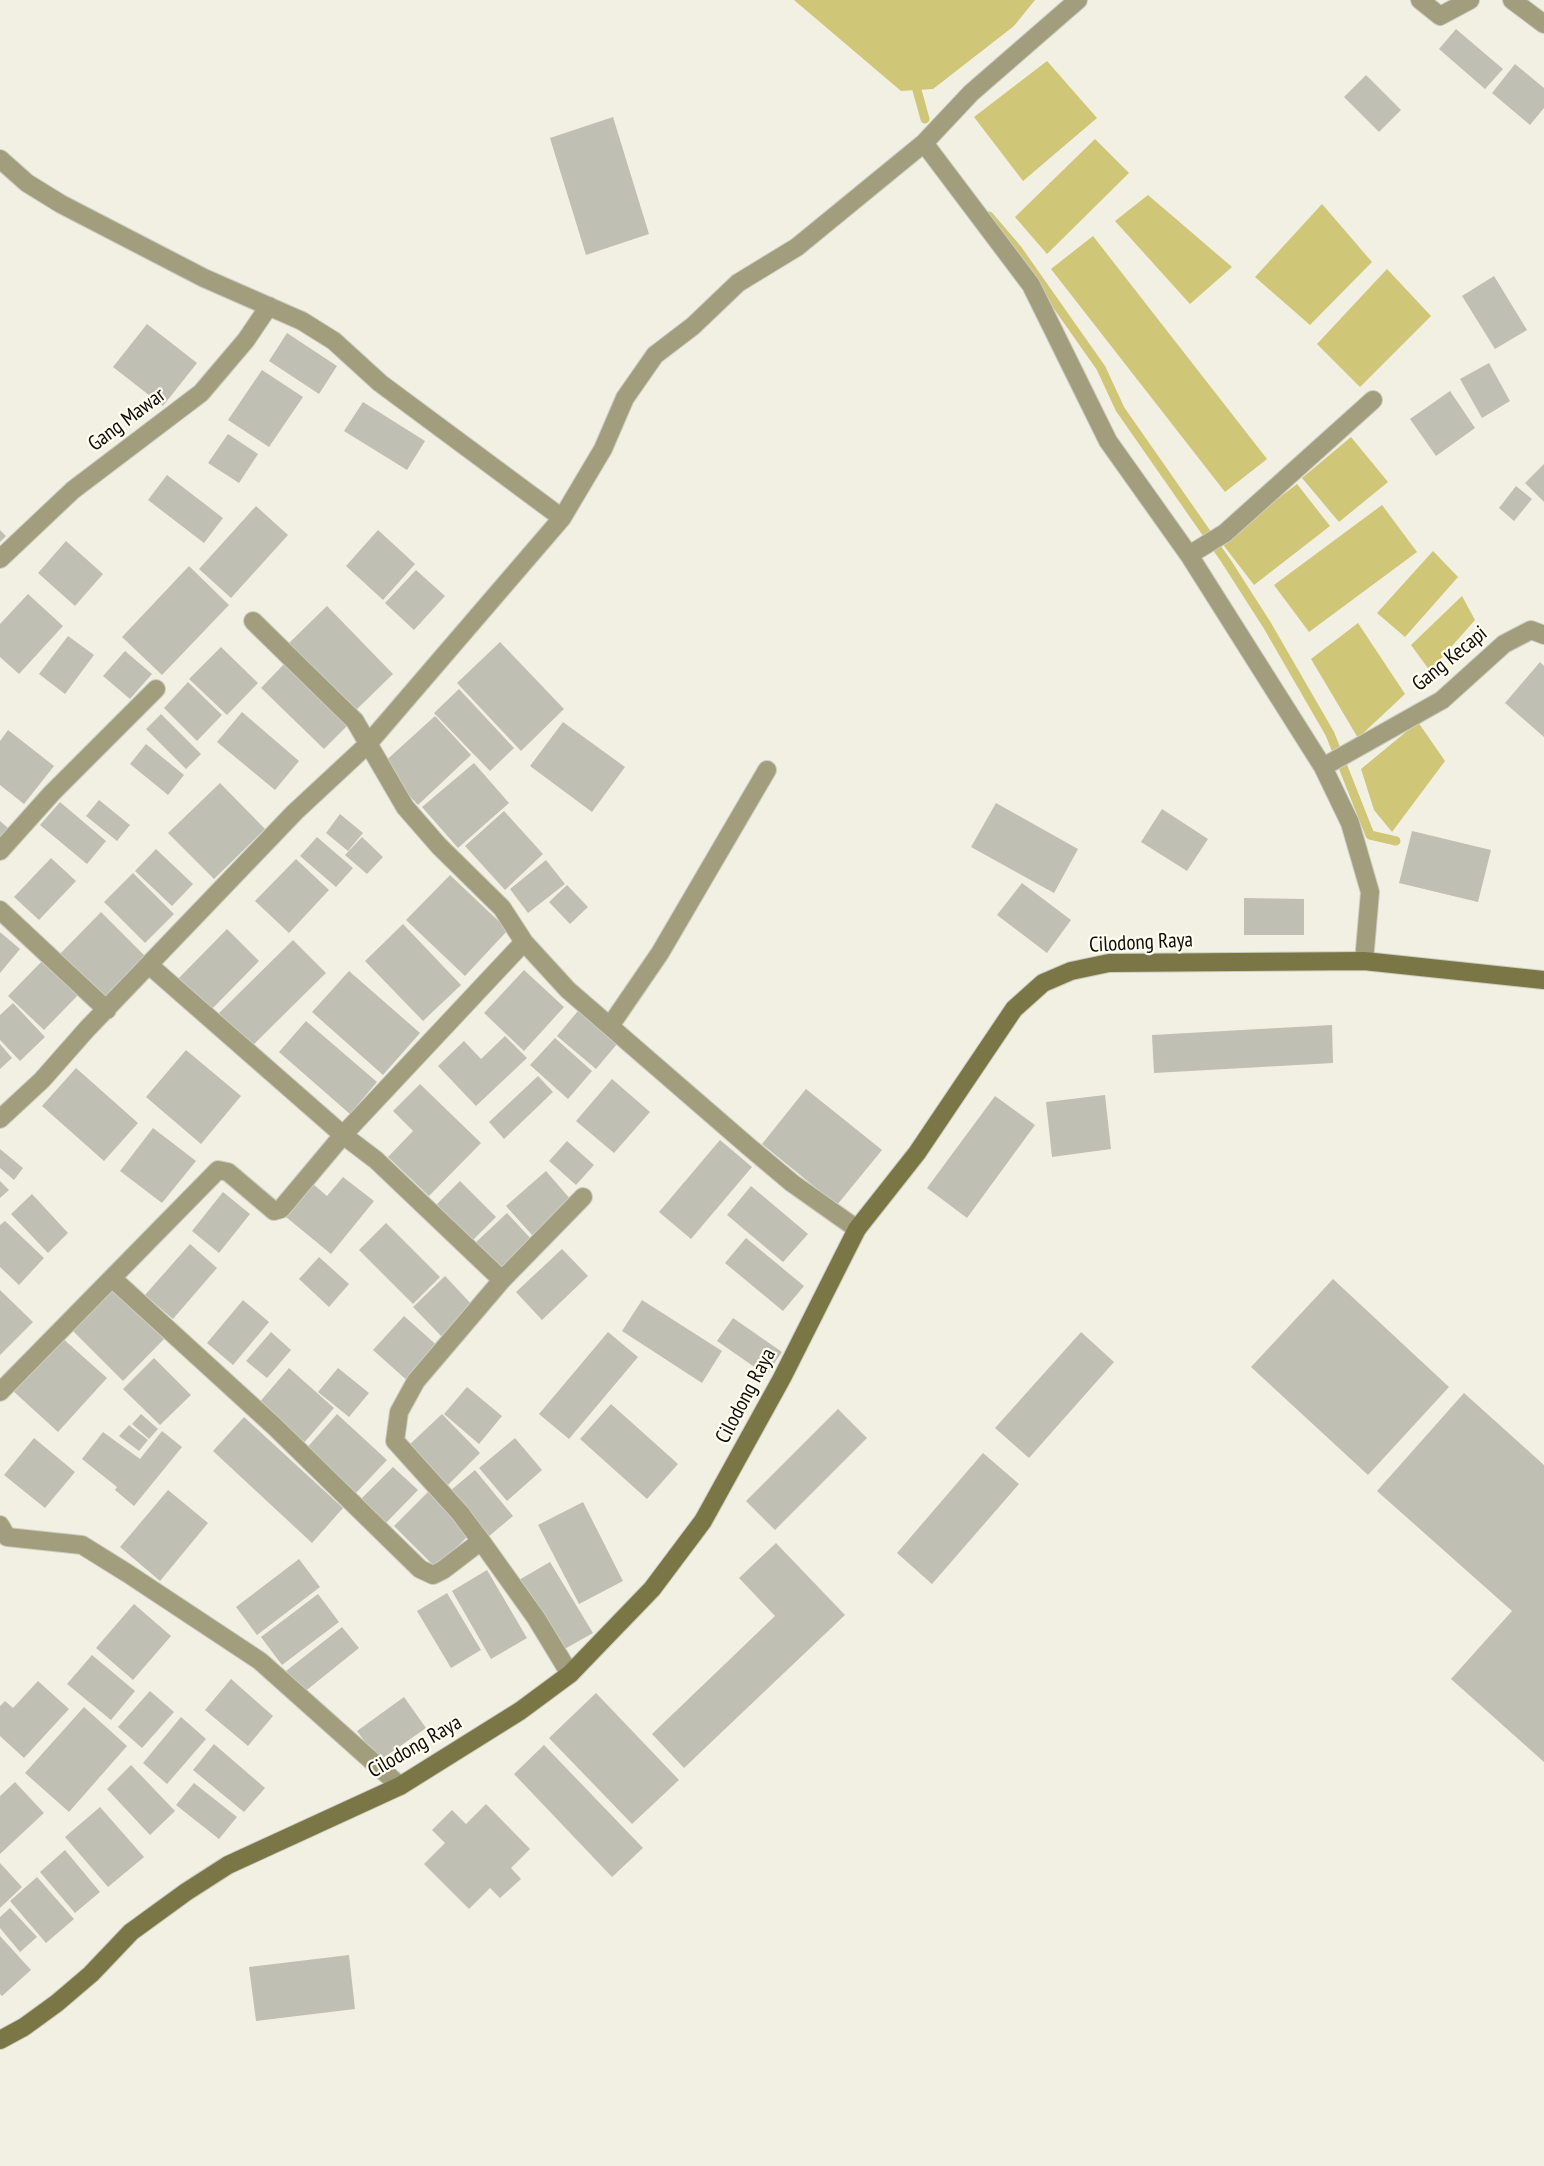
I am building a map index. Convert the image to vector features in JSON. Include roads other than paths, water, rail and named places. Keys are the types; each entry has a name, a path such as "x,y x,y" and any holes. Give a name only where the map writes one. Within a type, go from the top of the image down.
{"street":[{"path":"1,1117 42,1080 295,812 367,745 562,518 603,449 625,398 656,355 693,326 738,283 797,247 924,143 971,93 1078,0"},
{"path":"1420,0 1440,16 1470,0"},
{"path":"1512,0 1544,24"},
{"path":"924,143 1031,285 1108,441 1203,547 1327,765 1350,823 1370,892 1364,961"},
{"path":"0,159 27,183 61,204 204,278 269,306 334,341 380,383 562,518"},
{"name":"Gang Mawar","path":"0,559 73,490 201,393 246,340 269,306"},
{"path":"1203,547 1342,431 1373,400"},
{"path":"254,621 355,721 405,807 439,846 502,908 524,942 568,990 694,1101 792,1183 857,1229"},
{"name":"Gang Kecapi","path":"1327,765 1442,700 1504,644 1532,630 1544,635"},
{"path":"0,851 52,793 156,689"},
{"path":"610,1026 660,953 767,770"},
{"path":"0,910 107,1010"},
{"path":"0,1392 218,1170 228,1172 274,1212 277,1212 343,1135 524,942"},
{"name":"Cilodong Raya","path":"0,2040 24,2027 57,2003 159,1910 220,1870 400,1786 520,1711 570,1674 652,1589 703,1521 782,1378 857,1229 917,1153 1014,1009 1043,983 1071,970 1109,963 1364,961 1544,980"},
{"path":"149,965 343,1135 376,1160 502,1280"},
{"path":"570,1674 536,1618 460,1513 395,1441 399,1412 416,1381 502,1280 583,1197"},
{"path":"112,1278 275,1427 420,1569 433,1575 481,1541"},
{"path":"0,1525 7,1537 82,1545 127,1573 260,1661 400,1786"}],"waterway":[{"path":"917,90 925,119"},
{"path":"989,216 1018,250 1101,368 1120,409 1226,561 1267,625 1330,734 1370,835 1396,841"}]}
